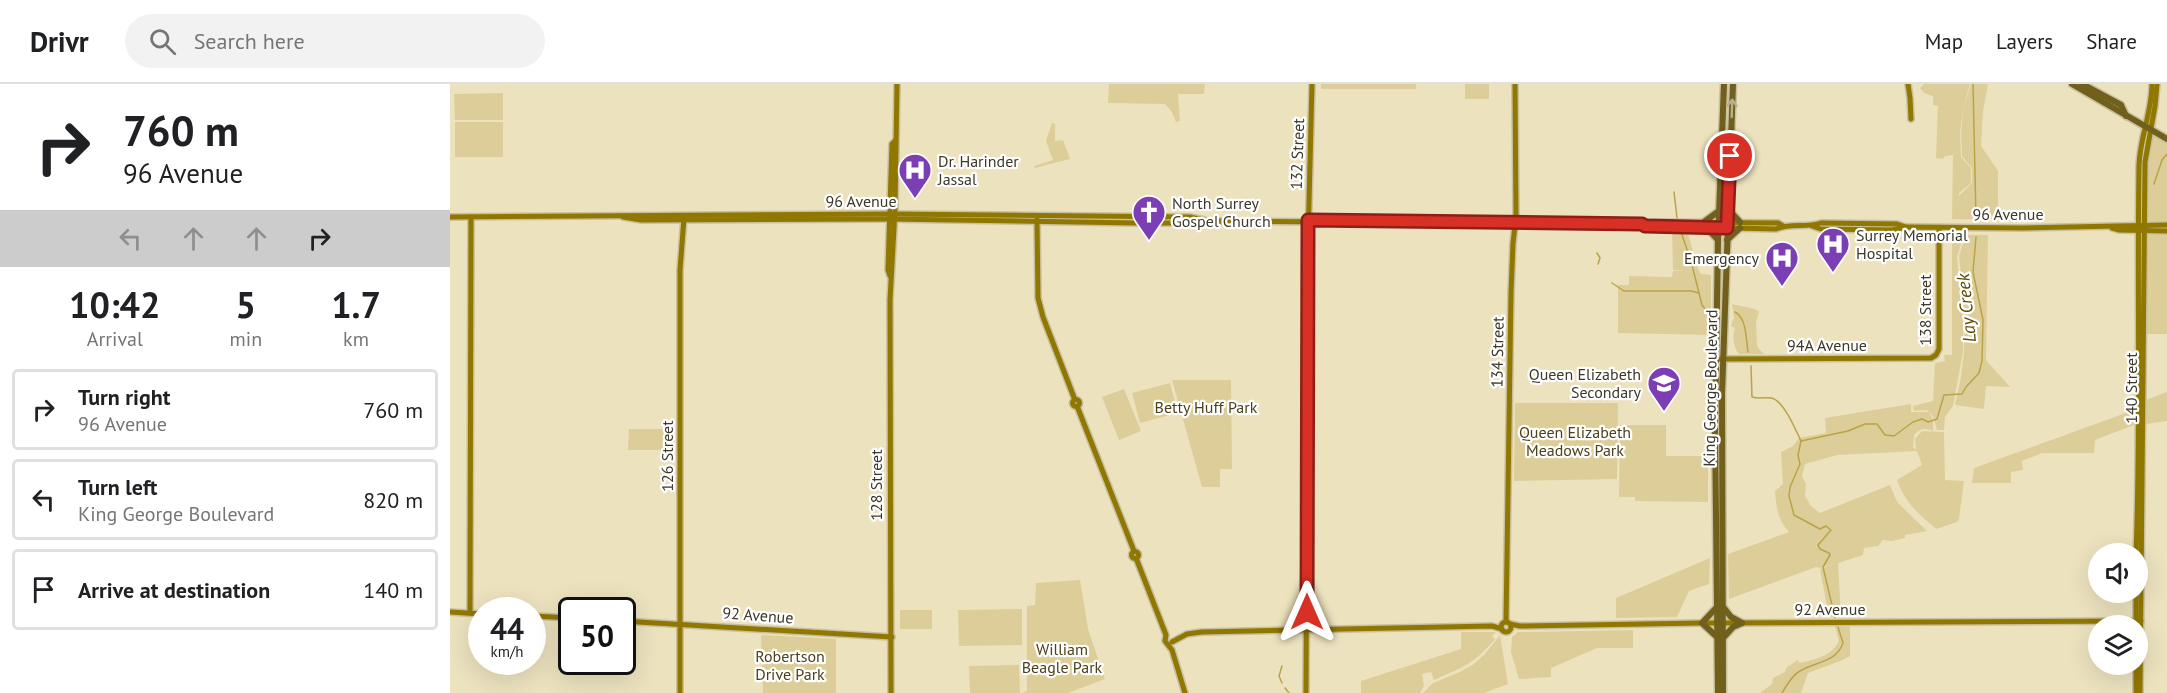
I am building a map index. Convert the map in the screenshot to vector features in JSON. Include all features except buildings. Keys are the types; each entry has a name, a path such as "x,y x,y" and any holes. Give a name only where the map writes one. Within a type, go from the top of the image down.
{"main road":[{"name":"128 Street","path":"891,693 890,277 888,270 892,217 892,144 897,84"},
{"name":"132 Street","path":"1306,693 1308,220 1312,84"},
{"name":"134 Street","path":"1506,625 1511,293 1515,222 1515,84"},
{"name":"King George Boulevard","path":"1720,359 1726,256 1726,240 1719,211 1724,84"},
{"name":"King George Boulevard","path":"1718,693 1720,359 1718,240 1728,209 1733,84"},
{"path":"1908,84 1911,119"},
{"path":"2072,84 2167,139"},
{"path":"2082,84 2121,105 2126,116"},
{"name":"140 Street","path":"2136,543 2141,228 2152,84"},
{"name":"140 Street","path":"2148,128 2157,84"},
{"path":"1726,240 1740,225 1728,209"},
{"path":"1718,240 1705,224 1719,211"},
{"name":"96 Avenue","path":"450,217 622,217 642,214 692,214 957,220 1037,218"},
{"path":"682,220 692,214"},
{"path":"957,220 967,215"},
{"name":"96 Avenue","path":"622,217 641,220 682,220 984,215 1170,223 1208,220 1308,220 1642,224 1645,222 1723,225 1778,223 1783,226 1897,224 1907,227"},
{"path":"976,220 984,215"},
{"path":"470,597 471,217"},
{"path":"1037,218 1038,297 1043,317 1169,639 1185,693"},
{"name":"126 Street","path":"680,693 682,220"},
{"path":"1856,230 1858,227 1891,227 1897,224"},
{"path":"1723,225 1722,247 1726,256"},
{"name":"96 Avenue","path":"2141,228 2167,225"},
{"name":"96 Avenue","path":"1812,226 1821,229 1856,230 1892,230 1907,227 2108,227 2167,231"},
{"name":"138 Street","path":"1936,356 1939,349 1939,228"},
{"name":"140 Street","path":"2138,615 2144,474 2141,228"},
{"name":"94A Avenue","path":"1720,359 1931,358 1936,356"},
{"path":"1720,608 1742,623 1720,636 1702,623 1720,608"},
{"path":"450,612 468,613"},
{"name":"92 Avenue","path":"636,622 892,637"},
{"name":"92 Avenue","path":"1506,625 2088,622"},
{"path":"1169,639 1202,632 1506,625"},
{"name":"King George Boulevard","path":"1720,636 1723,693"},
{"name":"140 Street","path":"2137,675 2138,693"},
{"name":"140 Street","path":"2138,675 2138,693"}],"green space":[{"path":"1109,84 1205,84 1204,94 1178,94 1180,121 1176,122 1172,112 1165,104 1108,103"},
{"path":"1321,84 1416,84 1416,89 1321,89"},
{"path":"1465,84 1489,84 1489,99 1465,99"},
{"path":"1924,84 1970,84 1964,105 1960,132 1961,157 1971,168 1971,183 1959,193 1959,196 1972,183 1972,168 1962,156 1961,132 1964,106 1971,84 1988,84 1983,111 1981,146 1998,171 1998,220 1952,219 1953,155 1945,156 1943,159 1936,158 1938,106 1933,105 1933,96 1924,93 1920,88"},
{"path":"503,93 503,120 455,120 454,94"},
{"path":"455,122 503,122 503,157 455,157"},
{"path":"1052,123 1055,124 1055,141 1063,140 1070,159 1035,168 1034,166 1053,160 1046,141"},
{"path":"2152,135 2167,141 2167,223 2150,223 2146,220 2147,164"},
{"path":"1672,230 1687,231 1699,271 1701,274 1711,275 1711,335 1618,333 1618,285 1629,285 1629,276 1672,277 1673,271 1684,271 1673,270"},
{"path":"2151,233 2167,233 2167,334 2146,334 2146,240"},
{"path":"1952,235 1964,235 1957,257 1963,318 1963,352 1953,406 1945,417 1944,430 1937,430 1933,416 1927,410 1914,411 1913,406 1933,401 1935,363 1945,361 1944,355 1952,355"},
{"path":"1966,235 1988,235 1986,360 2010,387 1986,386 1984,409 1955,405 1964,352 1965,320 1959,256"},
{"path":"1732,304 1759,312 1756,322 1757,345 1764,354 1739,354 1735,348 1735,328 1731,326 1734,317"},
{"name":"Betty Huff Park","path":"1172,380 1231,380 1232,469 1220,469 1220,487 1202,487"},
{"path":"1170,383 1178,413 1140,423 1132,393"},
{"path":"1124,389 1141,431 1119,440 1102,397"},
{"path":"2167,392 2167,421 2146,424 2146,400"},
{"name":"Queen Elizabeth Meadows Park","path":"1515,403 1618,403 1617,479 1514,481"},
{"path":"1911,404 1911,412 1929,412 1933,419 1933,431 1923,429 1916,433 1913,447 1916,450 1915,439 1922,431 1944,432 1945,480 1964,481 1957,522 1936,529 1918,513 1904,495 1897,480 1922,465 1917,451 1837,455 1805,464 1802,476 1806,484 1805,496 1811,506 1820,513 1890,485 1897,502 1927,531 1905,535 1905,538 1892,541 1883,540 1878,546 1864,548 1863,555 1838,563 1841,617 1829,617 1820,569 1837,563 1821,568 1816,567 1729,599 1728,554 1789,532 1780,518 1775,497 1775,491 1783,484 1781,452 1793,446 1799,438 1826,433 1825,418"},
{"path":"2134,410 2134,425 2095,440 2094,453 2042,453 2022,461 2023,470 2011,472 2011,483 1972,483 1974,468"},
{"path":"1620,425 1666,425 1666,456 1708,456 1708,502 1635,501 1635,497 1619,497"},
{"path":"629,429 673,429 673,450 628,450"},
{"path":"1710,558 1709,584 1689,591 1677,617 1616,618 1616,598"},
{"name":"William Beagle Park","path":"1080,580 1088,629 1105,679 1068,693 1022,693 1027,691 1027,606 1035,605 1036,583"},
{"path":"1022,609 1022,645 959,646 958,610"},
{"path":"900,610 932,610 932,629 900,629"},
{"path":"1835,626 1850,627 1850,656 1808,673 1801,693 1760,693 1772,684 1773,678 1785,672 1786,668 1798,660 1799,663 1811,660 1832,650 1839,641"},
{"path":"1633,630 1633,648 1597,648 1551,668 1551,677 1519,679 1511,652 1512,637 1518,632"},
{"path":"1461,632 1496,632 1492,636 1495,639 1480,655 1453,672 1434,680 1431,672 1422,674 1424,686 1420,693 1361,693 1361,681 1461,649"},
{"name":"Robertson Drive Park","path":"761,635 836,639 836,693 763,693"},
{"path":"1500,635 1508,684 1484,693 1423,693 1433,683 1474,664"},
{"path":"1019,665 1020,693 970,693 969,666"}],"waterway":[{"name":"Lay Creek","path":"1973,84 1976,218"},
{"path":"2154,184 2162,160 2167,154"},
{"path":"1674,192 1677,218"},
{"path":"1681,232 1702,305 1705,309 1710,310"},
{"name":"Lay Creek","path":"1801,441 1848,431 1865,424 1877,424 1885,435 1894,436 1913,422 1922,419 1928,422 1937,419 1944,395 1962,394 1979,373 1982,361 1983,320 1973,272 1976,237"},
{"path":"1597,253 1600,258 1598,264"},
{"path":"1612,283 1624,291 1699,293"},
{"path":"1735,312 1744,324 1748,352"},
{"path":"1751,366 1752,397 1776,400 1789,416 1801,441 1798,455 1800,464 1790,487 1789,496 1794,515 1820,529 1826,526 1831,530 1818,545 1830,555 1823,567 1835,618"},
{"path":"1782,693 1797,673 1831,658 1840,650 1843,643 1838,627"},
{"path":"1282,666 1279,676 1282,683"},
{"path":"1285,688 1289,693"}],"place":[{"name":"Dr. Harinder Jassal","path":"915,199"},
{"name":"North Surrey Gospel Church","path":"1149,241"},
{"name":"Surrey Memorial Hospital","path":"1833,273"},
{"name":"Emergency","path":"1782,287"},
{"name":"Queen Elizabeth Secondary","path":"1664,412"}],"route":[{"path":"1307,612 1308,220 1642,224 1645,226 1727,228 1730,156"}]}
